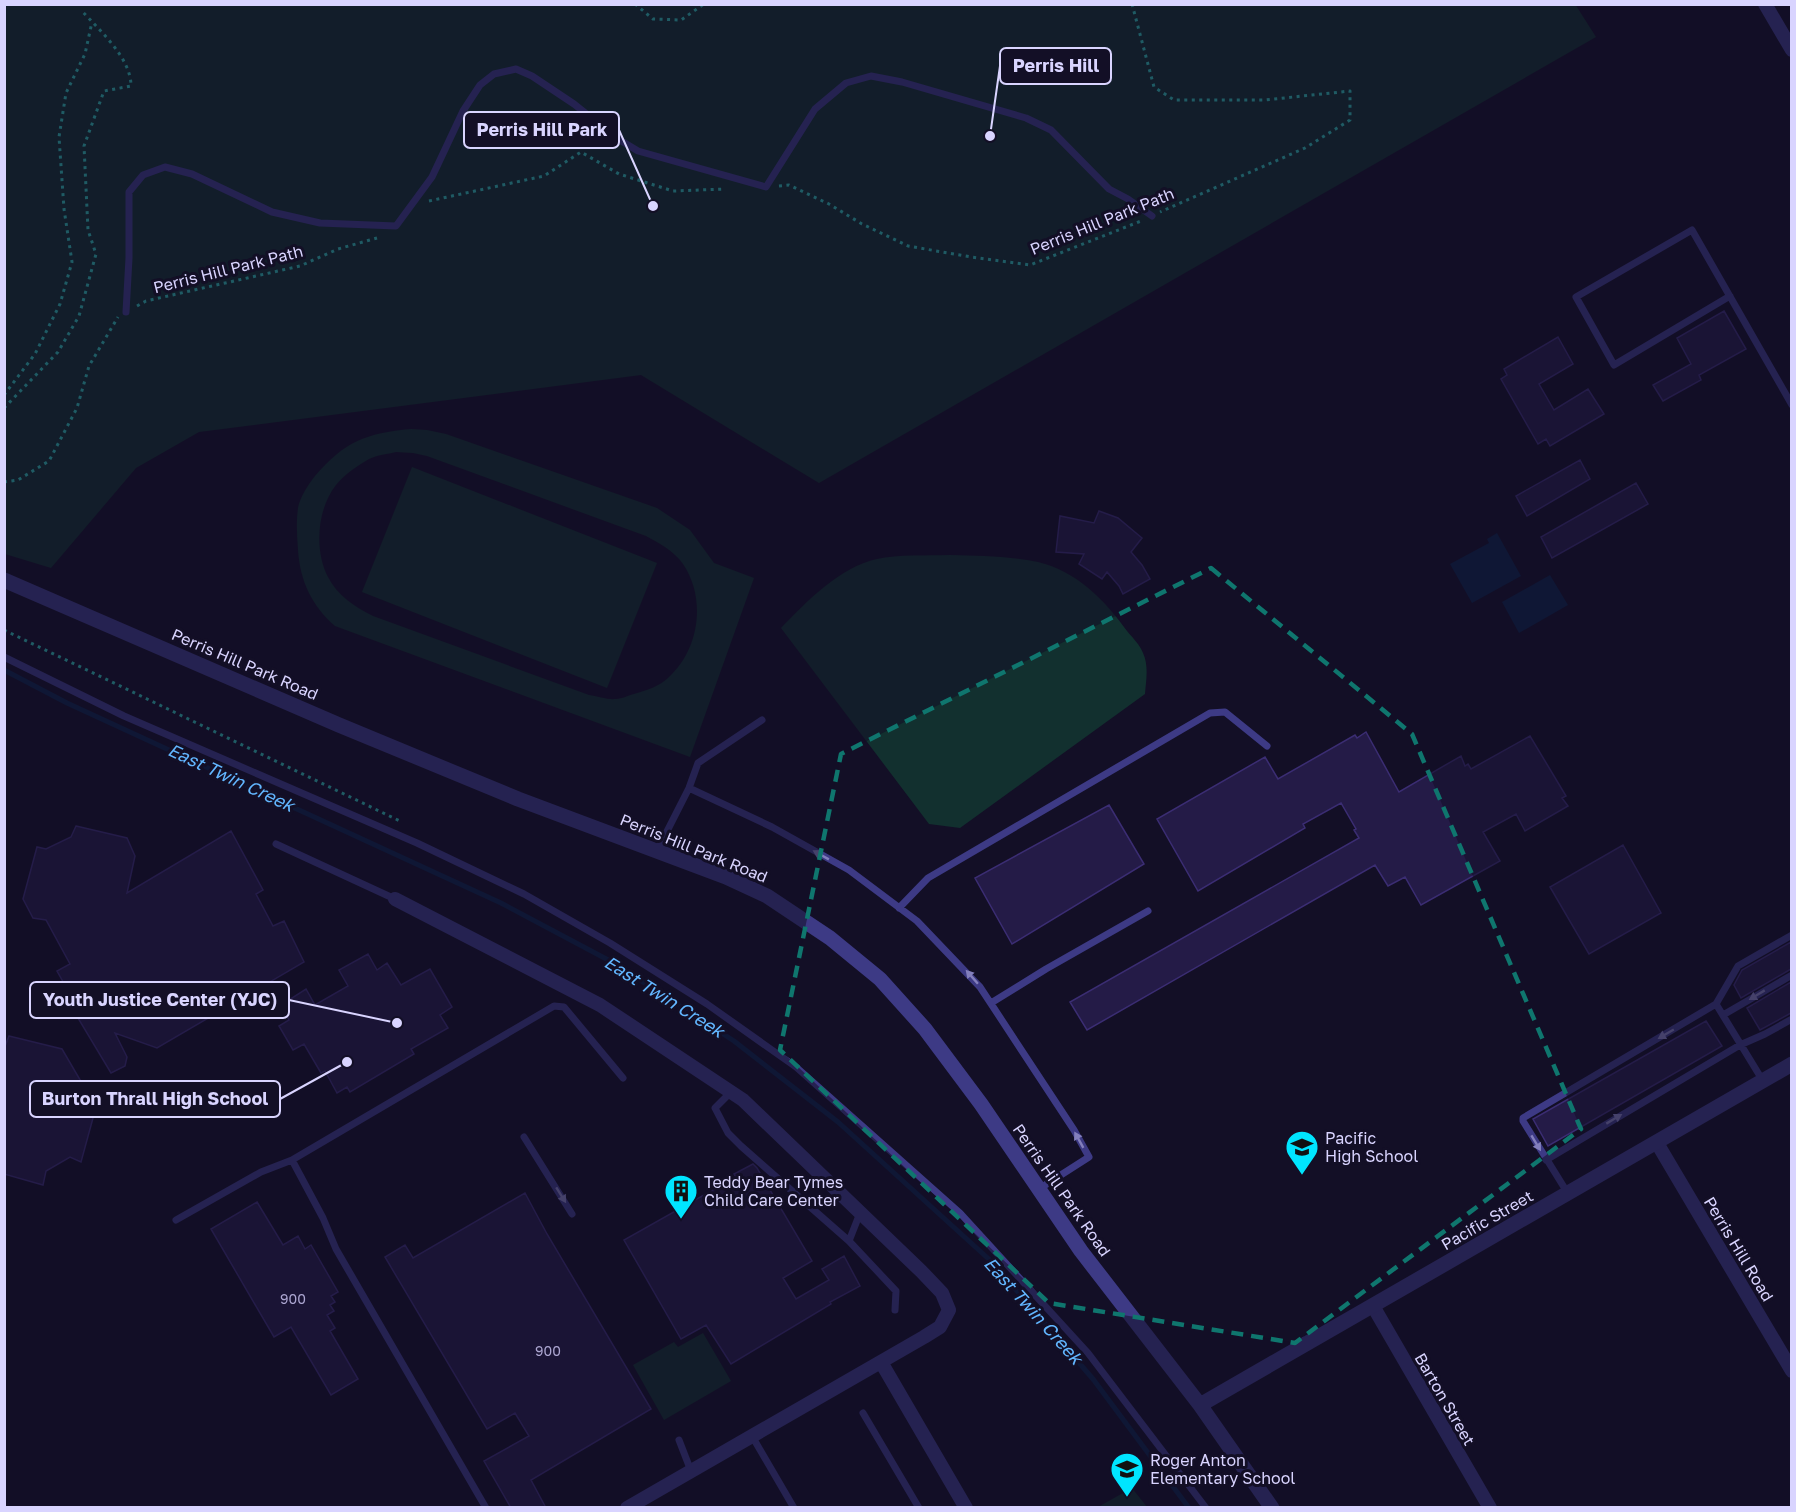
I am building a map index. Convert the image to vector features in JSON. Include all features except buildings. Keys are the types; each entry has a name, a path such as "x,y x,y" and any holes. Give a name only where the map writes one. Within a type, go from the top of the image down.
{"street":[{"path":"1765,4 1791,50"},
{"name":"Perris Hill Park Road","path":"4,580 507,795 726,877 766,896 830,938 879,979 925,1029 981,1104 1081,1251 1200,1405 1272,1508"},
{"path":"395,899 600,1005 743,1100 942,1293 949,1310 940,1327 627,1508"},
{"name":"Pacific Street","path":"1200,1405 1791,1064"},
{"name":"Perris Hill Road","path":"1657,1143 1791,1371"},
{"name":"Barton Street","path":"1372,1306 1490,1508"},
{"path":"881,1362 966,1508"}],"lane":[{"path":"126,312 129,192 143,175 165,167 192,174 272,212 320,223 396,226 432,177 464,111 480,85 494,74 516,69 532,76 574,104 618,139 638,151 766,186 815,109 846,83 871,76 902,82 1026,118 1051,130 1109,189 1152,216"},
{"path":"1730,296 1614,365 1576,297 1692,230 1730,296 1791,405"},
{"path":"4,657 124,716 417,843 524,894 610,943 707,1004 770,1048 796,1067 960,1213 1088,1353 1206,1508"},
{"path":"899,908 928,879 1210,713 1226,712 1267,746"},
{"path":"657,851 689,788 698,763 762,720"},
{"path":"689,788 772,827 849,870 917,921 961,964 991,1003 1074,1130 1089,1157 1039,1190"},
{"path":"276,844 395,899"},
{"path":"991,1003 1148,910"},
{"path":"1569,1194 1546,1160 1523,1118 1716,1004 1738,966 1791,935"},
{"path":"1723,1015 1791,975"},
{"path":"1716,1004 1763,1081"},
{"path":"176,1220 261,1172 292,1160 554,1006 564,1007 623,1078"},
{"path":"1546,1160 1740,1045 1791,1019"},
{"path":"731,1092 715,1108 728,1133 849,1241 896,1291 895,1310"},
{"path":"524,1137 572,1214"},
{"path":"292,1160 323,1218 336,1249 486,1508"},
{"path":"849,1241 860,1212"},
{"path":"863,1413 919,1508"},
{"path":"752,1436 794,1508"},
{"path":"679,1440 691,1471"}],"path":[{"path":"635,4 653,19 681,20 704,4"},
{"name":"Perris Hill Park Path","path":"766,186 789,185 908,246 1030,265 1152,216 1305,148 1350,120 1350,91 1265,100 1174,100 1154,87 1132,4"},
{"path":"4,408 58,352 79,316 96,254 88,230 84,147 104,91 131,86 131,75 117,52 82,11"},
{"path":"4,395 35,354 60,304 72,262 64,209 58,137 66,93 85,54 92,22"},
{"path":"424,205 431,199 544,176 581,152 619,174 673,191 729,188"},
{"name":"Perris Hill Park Path","path":"4,482 18,480 50,461 77,408 89,366 117,317 146,301 300,266 338,249 380,237 396,226"},
{"path":"4,630 410,826"}],"highlighted area":[{"path":"1211,568 1412,734 1581,1129 1295,1343 1049,1303 780,1050 841,754"}],"green space":[{"path":"1575,4 1596,37 819,483 641,375 199,432 136,468 51,568 5,554 4,5"},
{"path":"411,429 446,434 657,508 690,530 714,563 754,578 690,757 335,626 327,618 314,601 301,572 297,529 298,508 307,487 315,476 346,447 368,437","holes":["396,452 427,456 646,536 671,551 683,564 691,578 697,608 693,639 679,667 665,681 652,688 621,698 602,698 373,616 347,600 328,577 321,555 319,542 321,518 325,506 343,477 369,459"]},
{"path":"412,467 657,563 607,688 362,592"},
{"path":"950,555 1027,560 1052,566 1065,572 1088,588 1109,608 1140,647 1147,668 1145,694 960,828 929,824 781,628 824,587 863,563 894,556"},
{"path":"703,1333 731,1381 664,1420 633,1365 674,1342 678,1347"},
{"name":"Roger Anton Elementary School","path":"1132,1488 1147,1507 1098,1507"}],"water":[{"path":"1497,533 1521,576 1472,603 1450,564 1489,543 1487,539"},
{"path":"1550,575 1568,605 1519,633 1502,602"}],"waterway":[{"name":"East Twin Creek","path":"4,670 67,703 501,903 612,962 734,1041 838,1122 992,1262 1093,1379 1189,1508"}],"place":[{"name":"Perris Hill","path":"990,136"},
{"name":"Perris Hill Park","path":"653,206"},
{"name":"Youth Justice Center (YJC)","path":"397,1023"},
{"name":"Burton Thrall High School","path":"347,1062"},
{"name":"Pacific High School","path":"1302,1176"},
{"name":"Teddy Bear Tymes Child Care Center","path":"681,1220"},
{"name":"Roger Anton Elementary School","path":"1127,1498"}]}
